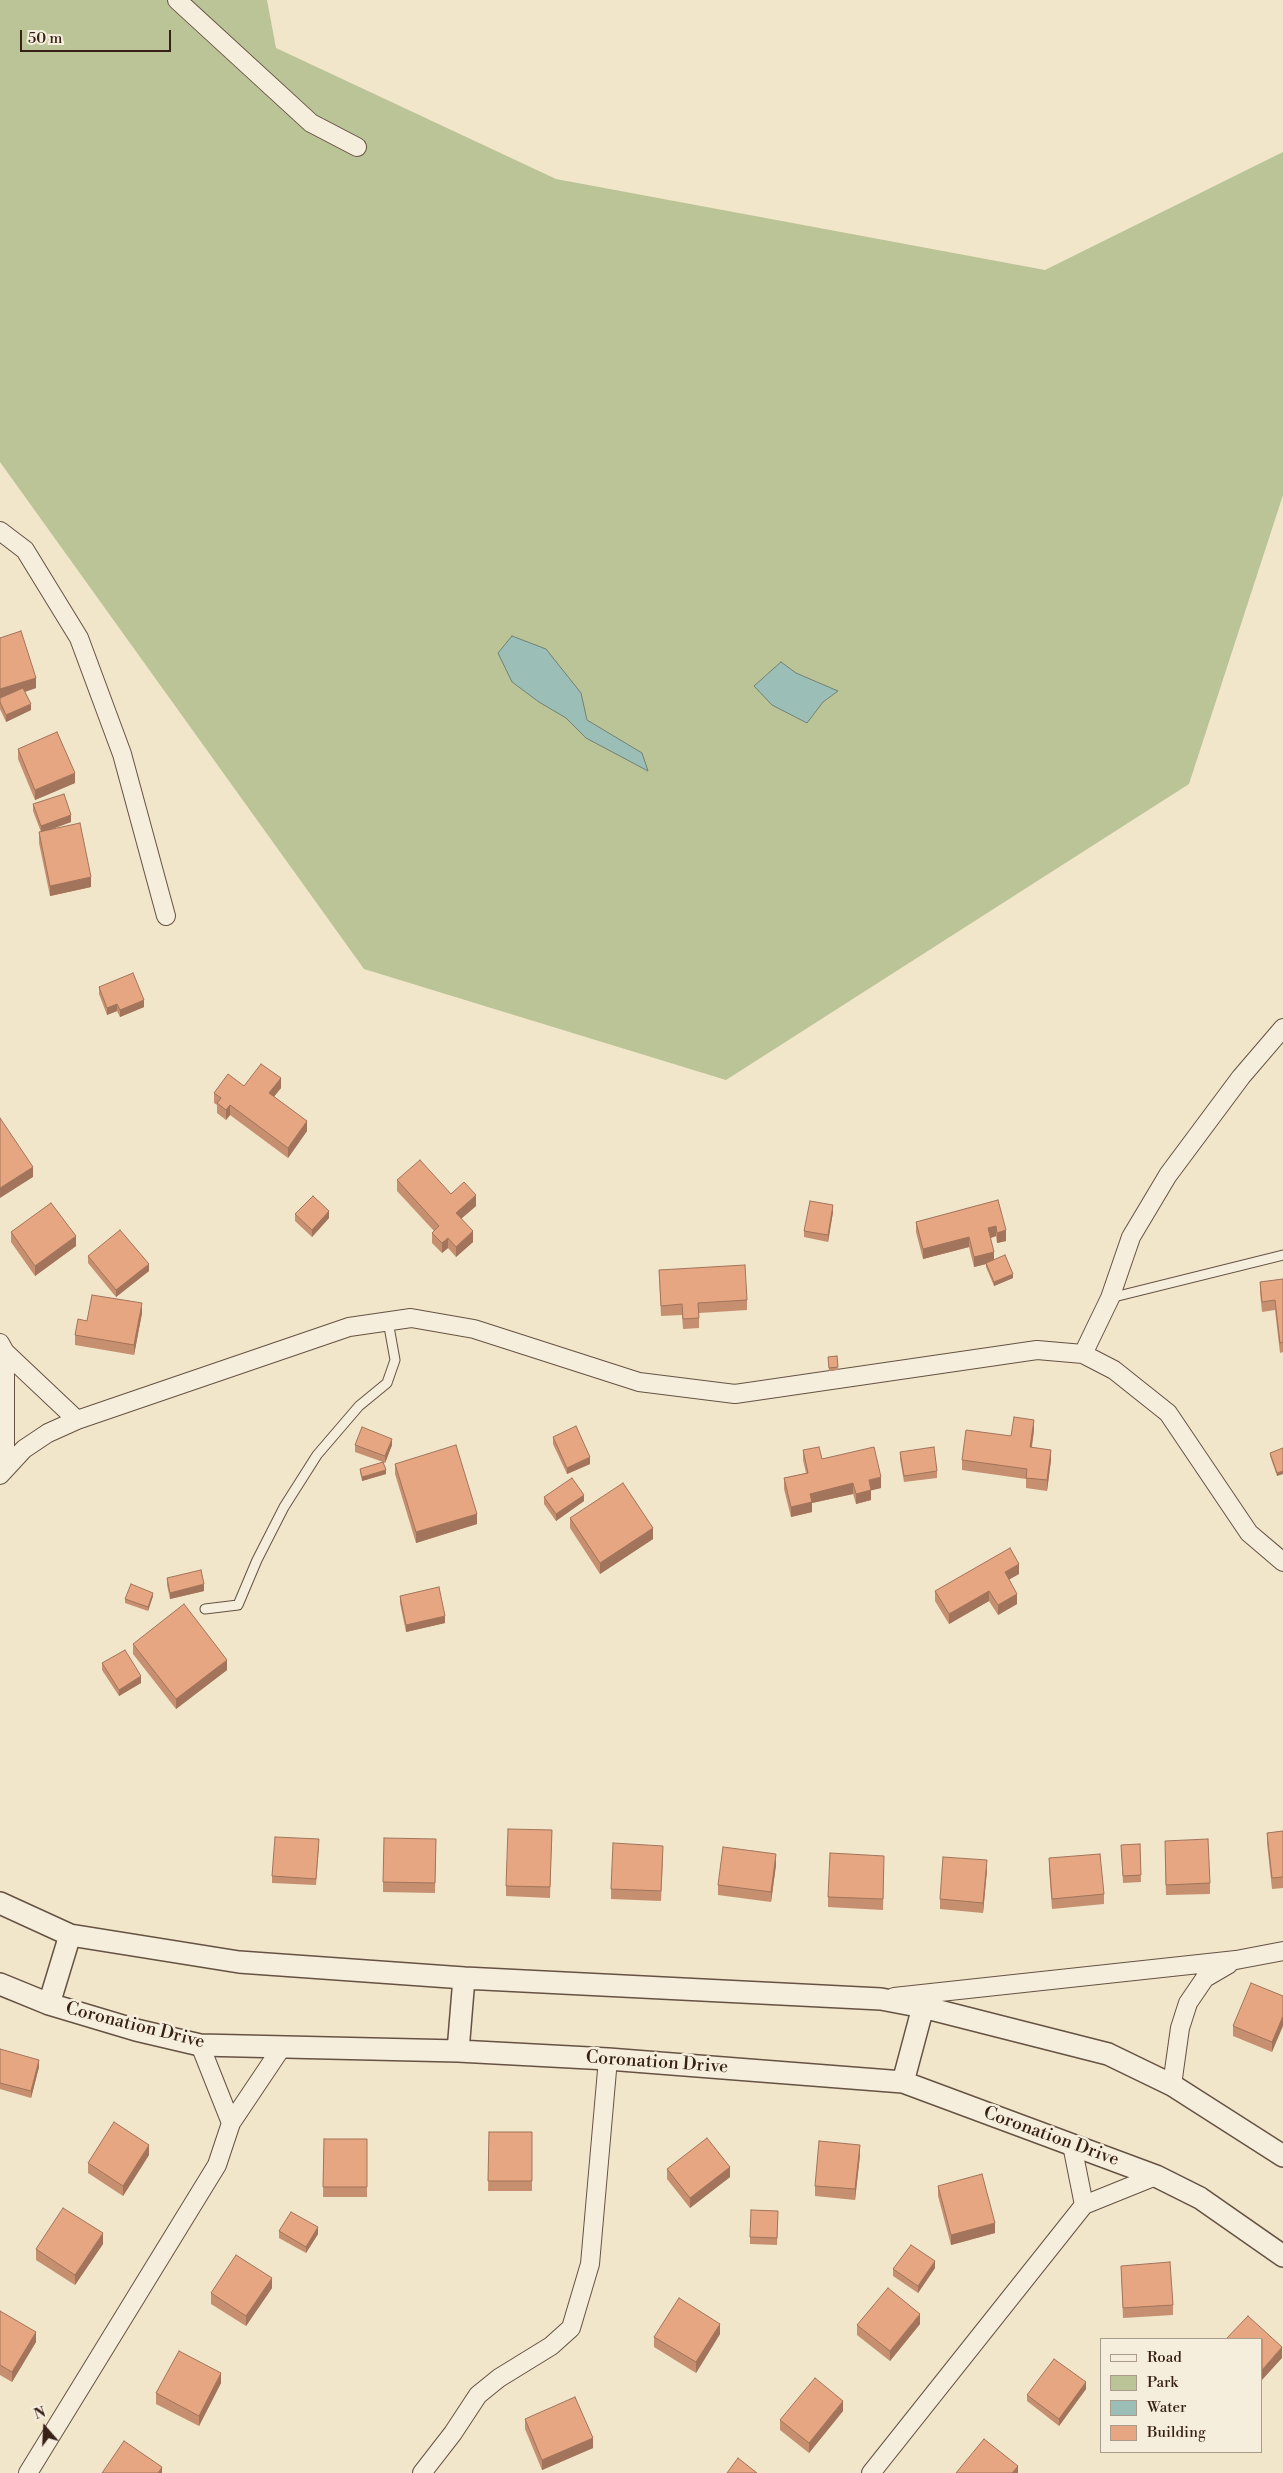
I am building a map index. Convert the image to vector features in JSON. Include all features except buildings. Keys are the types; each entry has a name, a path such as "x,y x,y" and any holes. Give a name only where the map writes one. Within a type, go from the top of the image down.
{"street":[{"path":"177,0 311,123 357,147"},
{"path":"0,531 25,550 79,638 122,754 166,916"},
{"path":"1083,1354 1110,1298 1131,1237 1168,1174 1241,1077 1283,1028"},
{"path":"3,1472 24,1449 48,1432 77,1420 349,1327 411,1318 474,1329 639,1382 735,1394 1037,1350 1083,1354 1114,1370 1168,1413 1249,1533 1283,1562"},
{"path":"2,1347 77,1420"},
{"path":"2,1347 3,1472"},
{"path":"0,1903 70,1935 239,1962 464,1978 881,1999 923,2007 1108,2054 1172,2085 1283,2156"},
{"path":"49,2004 70,1935"},
{"path":"881,1999 1236,1960 1283,1951"},
{"path":"1172,2085 1180,2028 1188,2002 1205,1978 1236,1960"},
{"path":"458,2051 464,1978"},
{"name":"Coronation Drive","path":"0,1984 49,2004 136,2030 200,2045 458,2051 608,2059 903,2082 1156,2176 1200,2198 1283,2256"},
{"path":"903,2082 923,2007"},
{"path":"200,2045 231,2123"},
{"path":"28,2473 217,2164 231,2123 282,2047"},
{"path":"422,2473 453,2433 478,2395 499,2378 550,2346 571,2328 590,2264 608,2059"},
{"path":"1072,2145 1084,2205"},
{"path":"871,2473 1084,2205 1156,2176"}],"lane":[{"path":"1110,1298 1283,1255"},
{"path":"205,1609 238,1604 257,1560 284,1507 317,1456 359,1406 387,1383 396,1360 388,1321"}],"green space":[{"path":"0,0 267,0 276,48 556,179 1045,270 1283,152 1283,495 1189,784 726,1080 364,969 0,462"}],"water":[{"path":"512,636 546,649 581,693 587,720 642,753 648,771 586,738 566,718 539,702 512,682 498,653"},
{"path":"781,662 796,673 838,691 823,702 807,723 772,705 754,686"}]}
